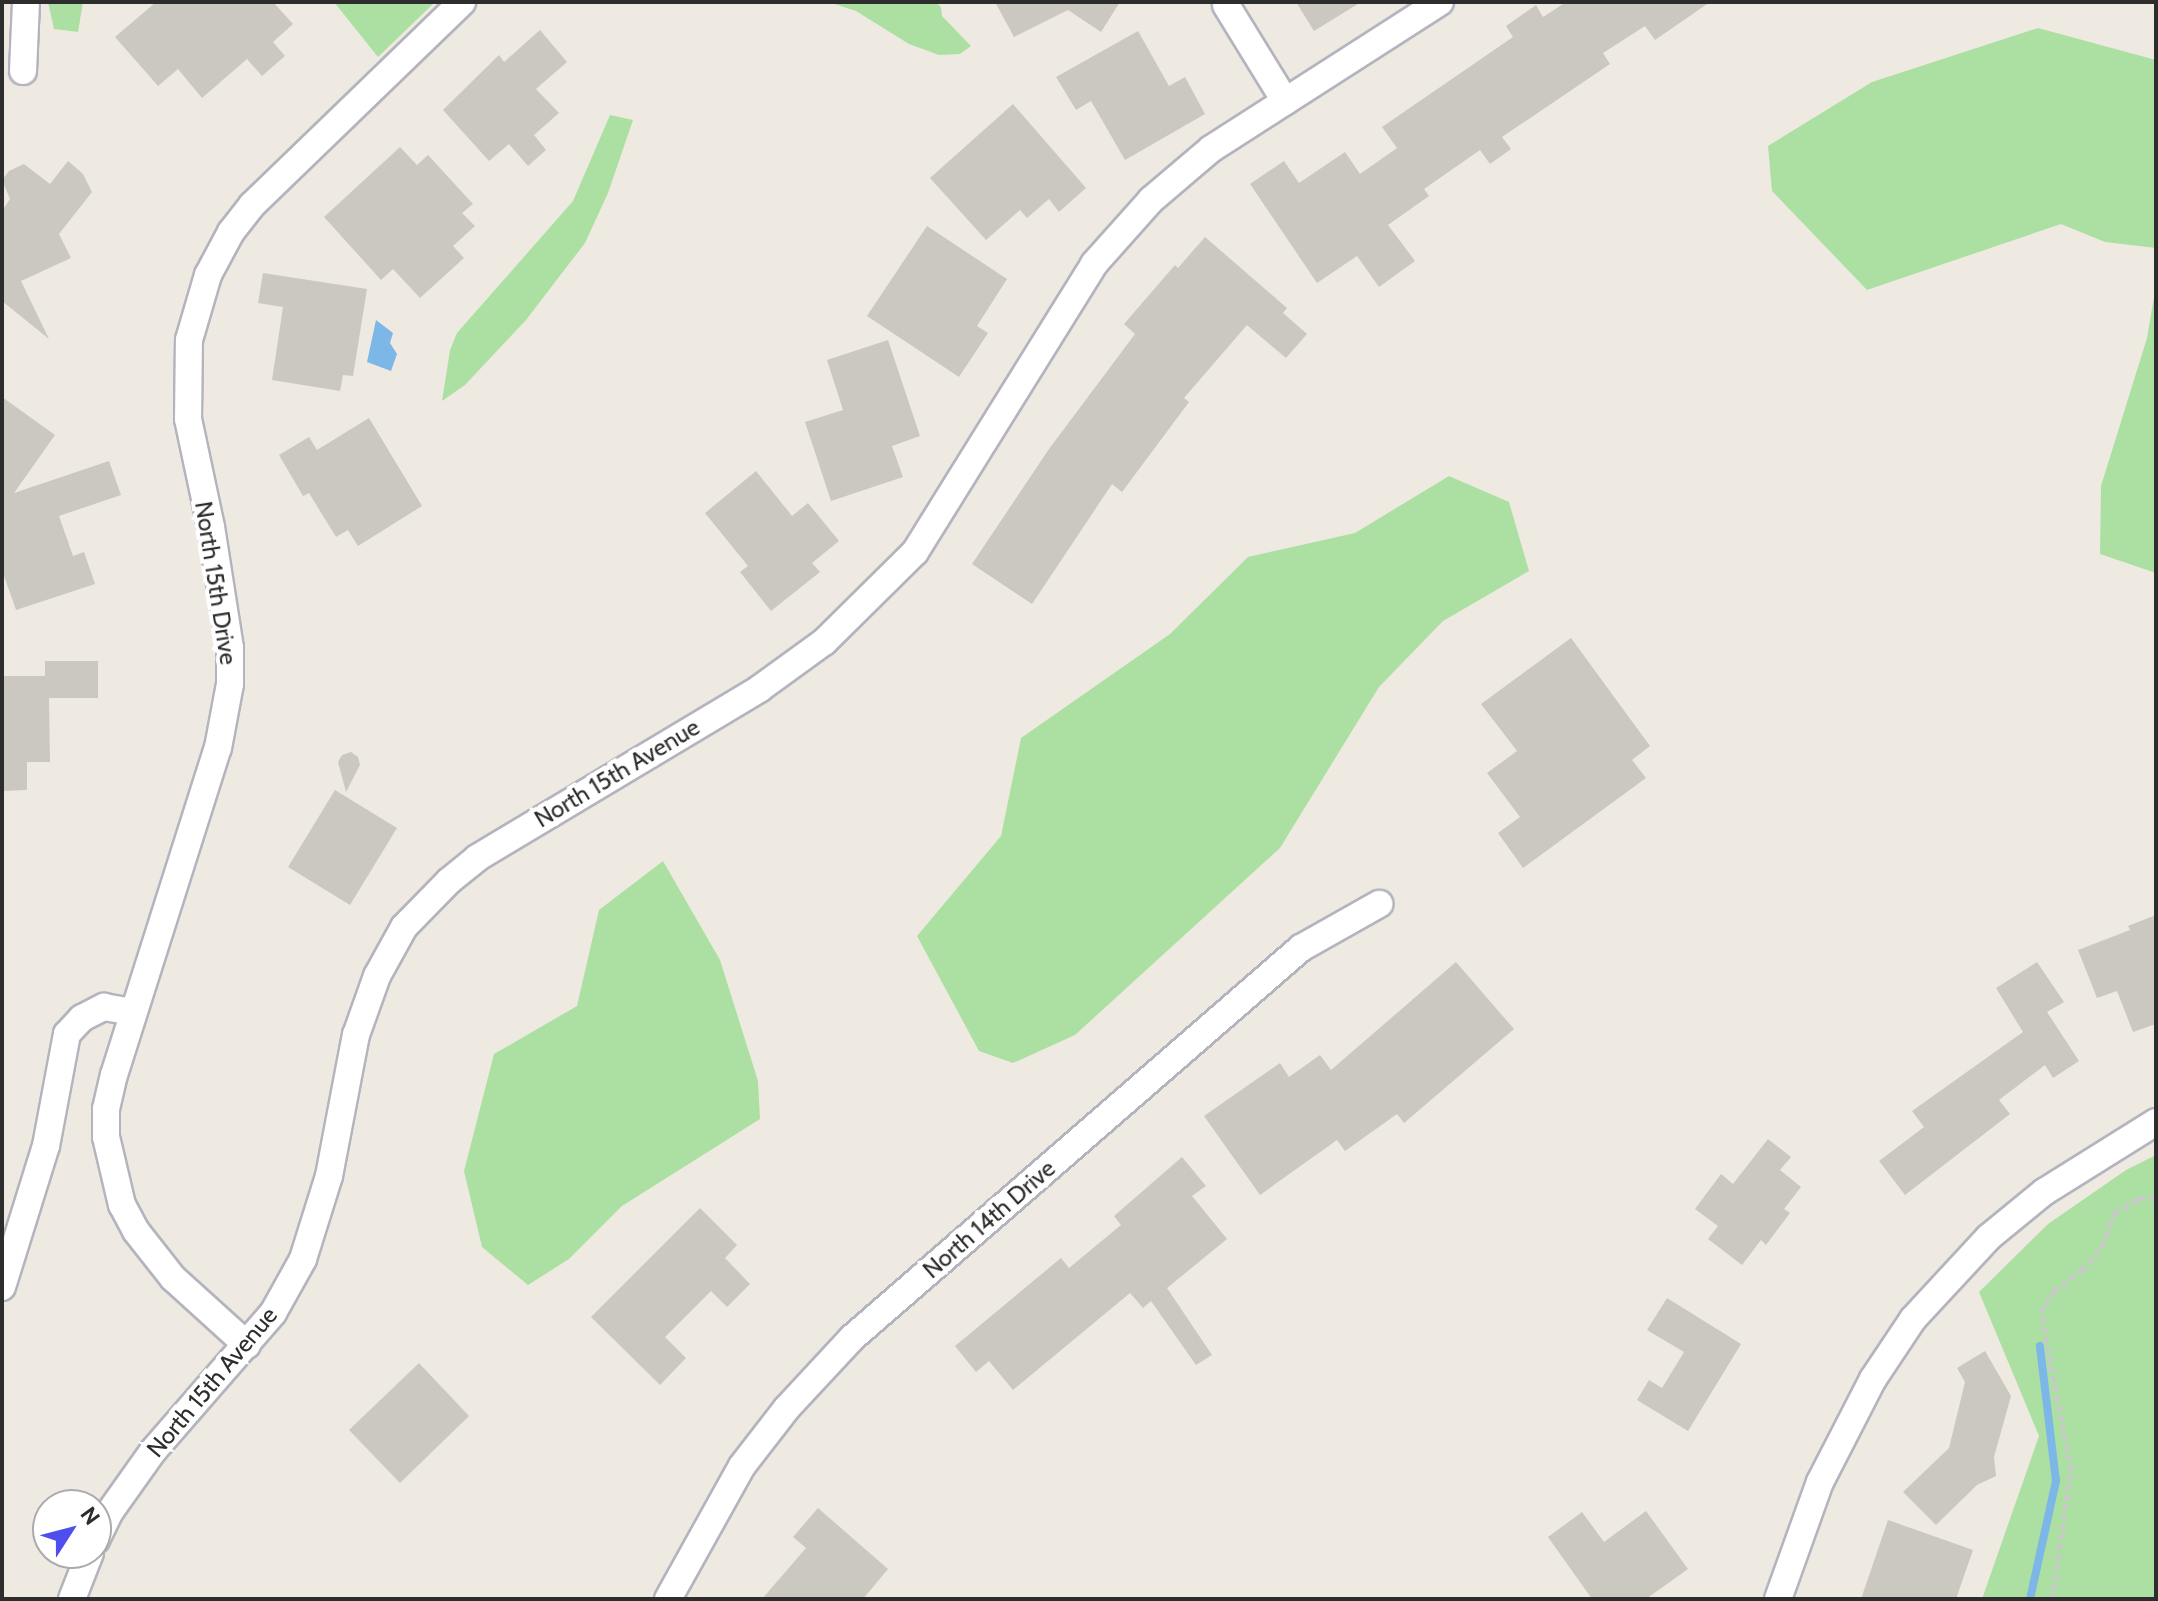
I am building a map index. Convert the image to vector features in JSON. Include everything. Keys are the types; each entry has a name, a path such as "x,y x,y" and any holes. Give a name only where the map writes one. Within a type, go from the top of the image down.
{"street":[{"path":"23,71 26,2"},
{"name":"North 15th Drive","path":"247,1345 173,1278 136,1231 122,1205 106,1137 106,1109 133,1012 214,761 230,684 230,648 211,527 188,419 187,354 200,297 231,232 252,205 462,2"},
{"name":"North 15th Avenue","path":"112,1509 153,1451 273,1313 303,1259 317,1225 356,1035 377,976 404,927 449,881 477,858 759,689 824,642 880,591 915,552 1094,264 1174,179 1211,149 1440,2"},
{"path":"1226,5 1285,101"},
{"name":"North 14th Drive","path":"668,1599 742,1466 787,1408 852,1338 1301,948 1379,904"},
{"path":"2,1287 46,1146 67,1034 82,1018 104,1007 133,1012"},
{"path":"1778,1599 1820,1482 1873,1379 1913,1319 1989,1237 2044,1192 2156,1122"},
{"path":"72,1599 84,1569"}],"path":[{"path":"2052,1599 2071,1470 2041,1312 2054,1291 2082,1270 2102,1246 2115,1212 2139,1198 2156,1198"}],"green space":[{"path":"48,2 83,2 78,32 54,29"},
{"path":"334,2 435,2 378,57"},
{"path":"828,2 935,2 941,7 942,16 971,46 960,54 939,55 909,44 856,11"},
{"path":"2038,28 2156,60 2156,248 2105,242 2061,224 1867,290 1772,191 1768,146 1872,82"},
{"path":"610,115 633,120 608,193 585,243 526,320 465,385 442,401 450,350 457,333 573,201"},
{"path":"2156,285 2156,573 2100,554 2101,486 2147,338"},
{"path":"1449,476 1509,502 1529,571 1443,621 1379,687 1280,848 1075,1035 1013,1063 979,1051 917,936 1001,836 1021,738 1170,634 1248,557 1355,533"},
{"path":"663,861 720,960 758,1081 760,1119 622,1206 569,1259 528,1285 482,1247 464,1171 494,1054 577,1006 599,910"},
{"path":"2156,1155 2156,1599 1982,1599 2039,1436 1979,1292 2048,1224 2126,1170"}],"water":[{"path":"376,320 393,333 390,343 397,354 391,371 367,362"}],"building":[{"path":"156,2 273,2 293,24 273,42 285,56 262,76 247,59 202,98 178,69 158,86 115,37"},
{"path":"995,2 1120,2 1101,32 1068,10 1014,37"},
{"path":"1296,2 1361,2 1314,31"},
{"path":"1566,2 1710,2 1655,40 1645,26 1603,53 1610,64 1502,137 1511,149 1490,164 1480,150 1424,189 1429,196 1388,225 1415,261 1379,287 1357,256 1317,283 1250,184 1284,161 1299,183 1345,152 1360,174 1397,148 1382,127 1513,37 1506,26 1536,5 1543,17"},
{"path":"540,30 567,62 536,89 559,113 534,135 546,150 528,166 509,144 489,161 443,110 499,55 504,62"},
{"path":"1138,31 1169,86 1185,77 1205,114 1125,160 1091,101 1076,110 1056,77"},
{"path":"1013,104 1086,188 1059,212 1049,199 1027,218 1020,210 986,240 930,178"},
{"path":"400,147 417,165 428,155 473,204 462,213 475,226 453,246 464,258 420,298 393,269 381,280 324,217"},
{"path":"68,161 83,174 92,192 59,234 71,258 21,281 49,339 2,301 2,211 10,199 2,180 9,171 24,164 50,184"},
{"path":"927,226 1007,279 977,326 988,333 959,377 867,316"},
{"path":"1205,237 1287,308 1283,313 1307,334 1286,358 1247,325 1184,398 1189,402 1122,492 1112,484 1032,604 972,564 1049,449 1135,334 1124,324 1175,265 1178,268"},
{"path":"263,273 367,289 353,376 343,375 340,391 272,380 283,307 258,303"},
{"path":"888,340 920,436 892,446 903,477 831,501 805,422 843,410 827,360"},
{"path":"2,397 55,435 14,493 109,461 121,495 59,516 73,556 84,552 95,584 16,610 2,570"},
{"path":"369,418 422,506 358,546 348,530 336,537 309,493 303,496 279,455 309,437 317,450"},
{"path":"756,471 792,516 808,503 839,541 812,563 820,572 771,611 740,572 748,566 705,513"},
{"path":"1571,638 1650,746 1632,760 1646,778 1523,868 1498,833 1520,817 1487,773 1517,751 1481,704"},
{"path":"45,661 98,661 98,698 49,698 50,762 27,762 27,790 2,791 2,676 45,676"},
{"path":"351,752 358,757 360,765 346,792 338,762 342,755"},
{"path":"335,790 397,828 350,905 288,867"},
{"path":"2156,915 2156,1024 2133,1032 2117,991 2097,998 2078,950 2130,930 2128,926"},
{"path":"1456,962 1514,1029 1404,1123 1397,1114 1345,1151 1337,1140 1260,1195 1204,1116 1280,1063 1289,1077 1320,1055 1331,1070"},
{"path":"2037,962 2064,1002 2047,1012 2079,1061 2053,1078 2045,1065 1999,1100 2010,1114 1905,1195 1879,1161 1924,1127 1912,1111 2023,1032 1996,988"},
{"path":"1768,1139 1791,1157 1780,1170 1801,1187 1784,1209 1790,1213 1766,1245 1761,1240 1742,1265 1708,1239 1718,1226 1695,1209 1721,1174 1733,1184"},
{"path":"1182,1157 1206,1186 1192,1196 1227,1239 1167,1288 1212,1355 1196,1365 1151,1301 1143,1308 1130,1293 1013,1390 989,1361 976,1372 955,1346 1061,1258 1069,1268 1121,1225 1114,1216"},
{"path":"700,1208 737,1245 725,1258 750,1284 727,1307 711,1291 665,1337 686,1358 660,1385 591,1317"},
{"path":"1667,1298 1741,1344 1688,1431 1637,1400 1649,1380 1662,1388 1684,1352 1647,1330"},
{"path":"1985,1351 2011,1396 1994,1457 1996,1476 1977,1485 1936,1525 1903,1492 1949,1448 1965,1382 1957,1368"},
{"path":"419,1363 469,1416 400,1483 349,1430"},
{"path":"818,1508 888,1569 863,1599 762,1599 806,1548 793,1537"},
{"path":"1646,1511 1688,1569 1646,1599 1592,1599 1548,1537 1582,1512 1604,1542"},
{"path":"1888,1520 1973,1550 1956,1599 1861,1599"}],"waterway":[{"path":"2030,1599 2056,1481 2040,1346"}]}
